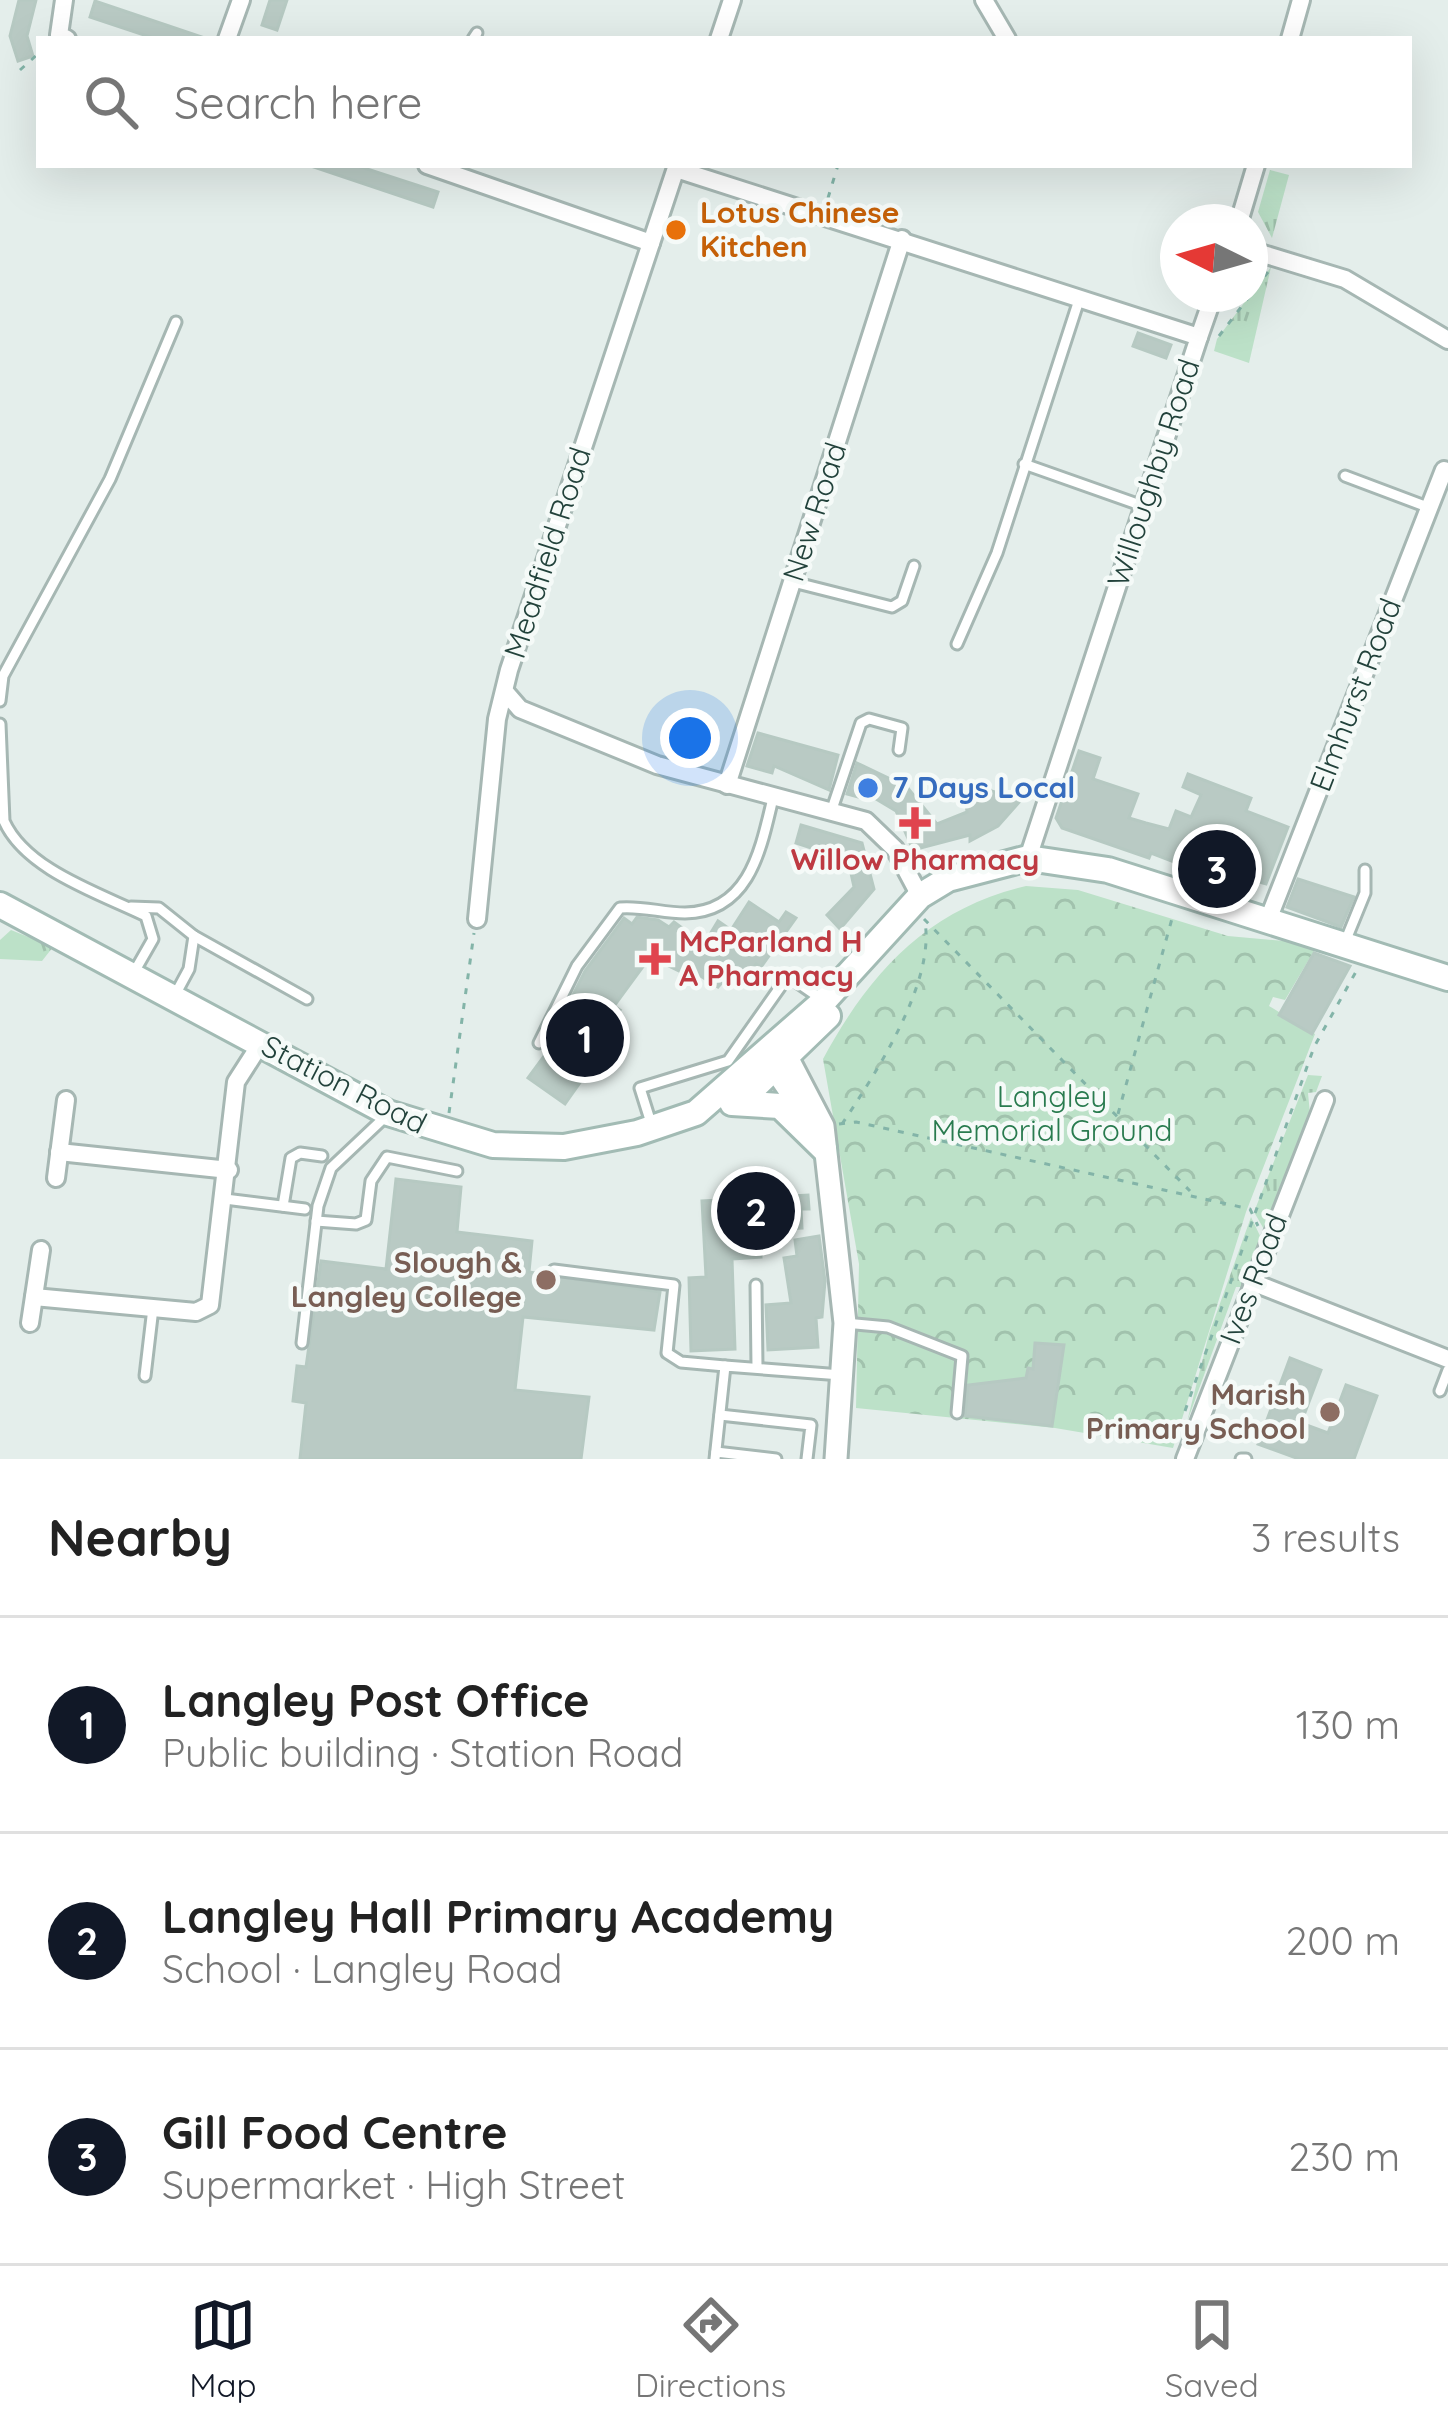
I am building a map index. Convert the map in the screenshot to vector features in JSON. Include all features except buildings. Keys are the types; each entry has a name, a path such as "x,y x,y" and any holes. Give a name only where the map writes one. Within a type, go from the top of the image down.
{"main road":[{"path":"776,1062 890,925 948,879 1028,858 1108,870 1447,976"},
{"name":"Station Road","path":"0,906 175,995 388,1113 446,1134 493,1144 564,1148 652,1128 696,1113 776,1062"},
{"path":"740,1101 848,994 890,925"},
{"path":"696,1113 740,1101 780,1106 830,1133"}],"street":[{"path":"61,36 64,0"},
{"path":"228,36 241,0"},
{"path":"720,36 732,0"},
{"path":"984,0 1005,36"},
{"path":"1291,36 1301,0"},
{"path":"436,168 651,243"},
{"name":"Meadfield Road","path":"677,168 509,670 507,694 520,709 657,765 866,820 895,849 918,907"},
{"name":"Willoughby Road","path":"680,168 1081,294 1205,341 1144,506 1028,858"},
{"path":"1244,204 1255,168"},
{"name":"New Road","path":"727,785 902,238"},
{"path":"1268,255 1345,279 1448,340"},
{"path":"1205,341 1211,312"},
{"name":"Elmhurst Road","path":"1268,920 1444,470"},
{"path":"477,919 497,718 507,694"},
{"path":"34,1297 196,1312 210,1305 236,1082 261,1043"},
{"path":"776,1062 815,1128 830,1133 845,1323 836,1459"},
{"path":"56,1178 65,1100"},
{"name":"Ives Road","path":"1185,1459 1320,1106"},
{"path":"59,1152 229,1170"},
{"path":"30,1324 41,1250"},
{"path":"1252,1282 1447,1360"}],"lane":[{"path":"957,644 997,553 1081,294"},
{"path":"0,701 3,676 110,478 176,322"},
{"path":"1024,464 1144,506"},
{"path":"1346,476 1430,508"},
{"path":"793,582 892,607 902,601 914,566"},
{"path":"831,812 861,723 869,719 902,728 899,750"},
{"path":"0,724 4,821 19,848 146,916 153,939 132,976"},
{"path":"539,1043 577,966 620,908 688,913 734,895 759,854 773,798"},
{"path":"1354,950 1365,870"},
{"path":"126,906 159,908 194,936 307,999"},
{"path":"175,995 189,969 194,936"},
{"path":"652,1128 640,1088 707,1069 733,1055 788,976 824,1001"},
{"path":"302,1343 316,1221 331,1168 388,1113"},
{"path":"283,1206 291,1158 300,1153 322,1156"},
{"path":"316,1221 356,1224 366,1220 371,1181 387,1157 457,1171"},
{"path":"225,1198 305,1209"},
{"path":"554,1270 674,1285 667,1354 681,1362 842,1376"},
{"path":"757,1285 757,1367"},
{"path":"145,1376 153,1308"},
{"path":"845,1323 888,1327 962,1356 956,1412"},
{"path":"1440,1391 1447,1360"},
{"path":"725,1366 716,1455 776,1459"},
{"path":"720,1415 811,1425 807,1459"}],"path":[{"path":"20,70 36,56"},
{"path":"823,214 837,168"},
{"path":"1205,341 1278,258"},
{"path":"1118,1115 1179,894"},
{"path":"918,907 1192,1192"},
{"path":"918,907 929,944 922,975 830,1133 1192,1192 1253,1214 1265,1245"},
{"path":"446,1134 477,919"},
{"path":"1181,1425 1253,1214 1354,950"}],"green space":[{"path":"1270,170 1289,175 1272,238 1268,204 1260,204"},
{"path":"1237,312 1261,312 1249,363 1214,351"},
{"name":"Langley Memorial Ground","path":"1026,886 1078,890 1228,936 1318,944 1285,1000 1273,997 1269,1006 1315,1034 1246,1212 1173,1448 1055,1428 856,1408 859,1264 823,1059 861,998 905,948 960,910"},
{"path":"11,930 53,947 42,961 0,959 0,940"},
{"path":"1308,1075 1322,1076 1316,1092 1308,1093 1310,1114 1265,1231 1254,1212"},
{"path":"1251,1217 1262,1240 1242,1287 1236,1287 1187,1422 1209,1334"}],"place":[{"name":"Lotus Chinese Kitchen","path":"676,230"},
{"name":"7 Days Local","path":"868,788"},
{"name":"Willow Pharmacy","path":"915,823"},
{"name":"Gill Food Centre","path":"1217,869"},
{"name":"McParland H A Pharmacy","path":"655,959"},
{"name":"Langley Post Office","path":"585,1038"},
{"name":"Langley Hall Primary Academy","path":"756,1211"},
{"name":"Slough & Langley College","path":"546,1280"},
{"name":"Marish Primary School","path":"1330,1412"}]}
